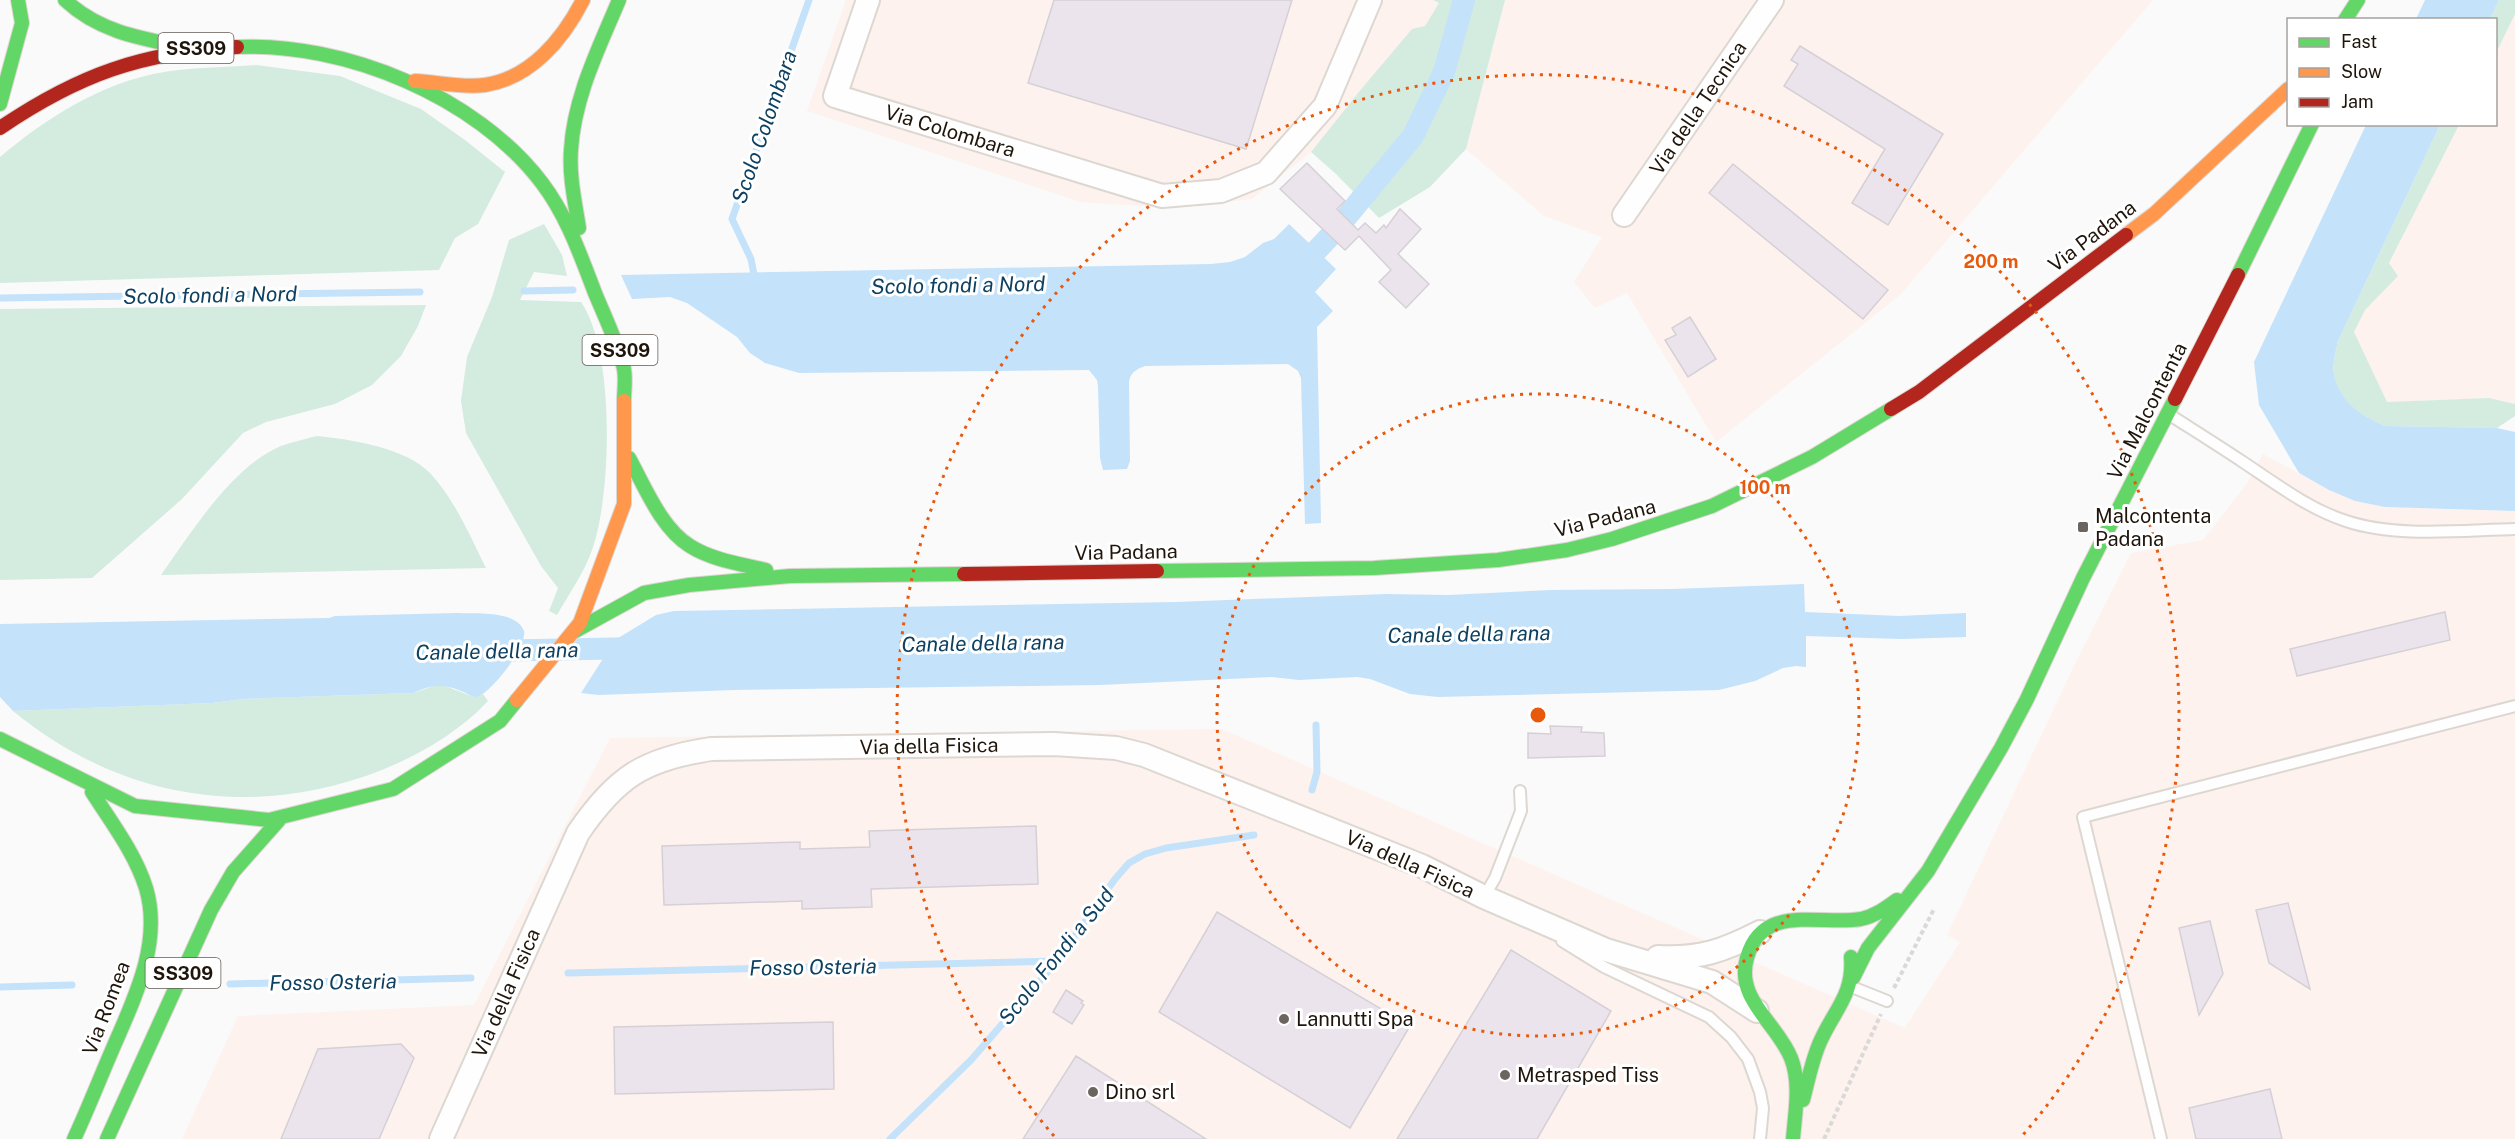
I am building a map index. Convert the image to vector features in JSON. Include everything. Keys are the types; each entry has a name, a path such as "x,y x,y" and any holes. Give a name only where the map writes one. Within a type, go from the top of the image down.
{"main road":[{"path":"0,104 22,23 18,0"},
{"path":"65,0 77,14 103,28 189,48"},
{"name":"SS309","path":"405,81 485,85 519,72 553,45 569,25 584,0"},
{"name":"SS309","path":"582,248 571,178 571,147 577,117 591,71 619,0"},
{"path":"2346,18 2358,0"},
{"name":"SS309","path":"0,128 37,102 86,77 151,55 189,48 262,46 304,51 348,60 405,81 452,106 513,152 553,199 582,248 608,308 625,371 629,414 629,458 618,530 593,599 575,632 553,665 527,697 498,725 466,750 396,790 358,804 319,814 279,820 231,822 184,818 137,808 92,792 60,778 0,739"},
{"name":"Via Padana","path":"575,632 610,610 644,593 689,585 790,576 1420,566 1536,555 1612,540 1647,530 1713,506 1812,457 1919,392 2154,214 2287,91"},
{"name":"Via Malcontenta","path":"1793,1139 1814,1058 1868,948 1928,871 2012,729 2083,578 2311,126"},
{"name":"Via Padana","path":"629,458 662,516 688,545 720,559 790,576"},
{"name":"Via Romea","path":"74,1139 137,991 149,945 150,914 147,890 137,864 92,792"},
{"name":"SS309","path":"107,1139 211,910 233,872 279,820"},
{"name":"Via Malcontenta","path":"1793,1139 1797,1092 1796,1074 1781,1039 1748,995 1743,971 1749,950 1767,928 1793,919 1849,922 1880,914 1928,871"},
{"path":"1806,919 1819,923 1836,934"},
{"path":"1847,948 1851,956 1852,983"},
{"path":"1809,1027 1827,1021 1839,1010"},
{"path":"1765,1017 1789,1027"}],"street":[{"name":"Via Colombara","path":"868,0 834,96 1162,196 1221,191 1266,173 1325,106 1370,0"},
{"name":"Via della Tecnica","path":"1624,215 1772,0"},
{"name":"Via della Fisica","path":"441,1139 578,833 611,791 631,774 655,761 681,753 711,748 1054,744 1116,748 1172,764 1422,866 1606,950 1712,982 1765,1017"},
{"name":"Via della Fisica","path":"1606,950 1657,957 1698,957 1732,946 1767,928"}],"lane":[{"path":"2168,413 2273,483 2323,512 2347,522 2423,531 2515,529"},
{"path":"2161,1139 2083,817 2515,706"},
{"path":"1520,790 1521,811 1495,878 1491,899 1604,967 1709,1017 1740,1047 1755,1074 1763,1108 1760,1139"},
{"path":"1852,983 1887,1001"}],"path":[{"path":"1824,1139 1887,1001 1936,904"}],"shaded area":[{"path":"846,0 1433,0 1439,3 1425,26 1358,93 1311,152 1252,199 1173,208 1080,202 807,111"},
{"path":"1505,0 2153,0 1901,294 1716,442 1627,293 1595,308 1574,282 1602,237 1544,216 1466,149"},
{"path":"2515,14 2515,404 2489,398 2387,402 2354,332 2365,310 2398,276 2389,263 2458,126 2497,126 2497,51"},
{"path":"2263,454 2329,490 2355,501 2385,507 2515,511 2515,1139 182,1139 238,1016 474,1005 610,738 1222,729 1905,1028 1960,942 1947,935 2073,668 2131,553 2203,540 2246,485"}],"green space":[{"path":"1433,0 1505,0 1466,149 1430,187 1379,218 1311,152 1412,29 1425,26 1439,3"},
{"path":"2499,0 2515,0 2515,14 2497,51 2497,18 2490,18"},
{"path":"256,65 340,76 421,109 505,172 478,224 455,238 439,270 0,283 0,157 61,112 129,80 178,70"},
{"path":"2440,126 2458,126 2389,263 2398,276 2365,310 2354,332 2387,402 2489,398 2515,404 2515,416 2497,428 2385,426 2352,407 2341,393 2334,374 2338,341"},
{"path":"544,224 562,255 567,276 534,272 520,300 581,302 592,324 600,353 607,423 604,495 599,526 585,567 557,615 549,611 558,588 541,566 466,433 461,401 467,357 492,297 509,240"},
{"path":"426,305 418,326 401,356 372,385 335,404 266,422 243,433 182,499 92,578 0,580 0,309"},
{"path":"317,436 377,446 420,464 447,495 486,568 161,575 214,502 246,469 281,446"},
{"path":"440,684 474,697 483,694 488,701 452,732 397,764 333,786 285,795 236,797 189,793 142,782 98,765 54,741 13,711 413,693"}],"water":[{"path":"2425,0 2499,0 2490,18 2416,18"},
{"path":"2366,126 2440,126 2338,341 2334,358 2334,374 2346,400 2360,412 2385,426 2497,428 2515,432 2515,511 2385,507 2355,501 2299,473 2259,405 2254,362"},
{"path":"1289,224 1336,269 1315,292 1333,311 1317,327 1321,523 1305,524 1301,378 1298,371 1288,364 1145,366 1137,370 1131,375 1129,381 1130,461 1127,469 1103,470 1100,458 1098,386 1097,380 1089,370 799,373 765,363 750,353 737,337 687,303 670,297 632,299 621,275 1211,264 1230,262 1245,257 1263,243 1274,239"},
{"path":"1804,584 1805,612 1899,616 1966,613 1966,637 1901,639 1806,636 1806,667 1783,668 1755,681 1719,690 1438,697 1410,694 1370,679 1357,677 1299,680 1272,677 1100,685 734,690 599,695 581,693 615,640 656,615 674,611 1176,602 1386,594 1448,595 1550,590 1672,589"},
{"path":"457,613 504,616 520,624 524,631 520,648 506,670 488,690 474,697 455,688 437,686 413,693 13,711 0,697 0,624 329,618"}],"building":[{"path":"1054,0 1292,0 1246,149 1028,83"},
{"path":"1800,46 1943,134 1888,225 1852,203 1885,149 1784,86 1798,64 1791,60"},
{"path":"1307,163 1345,201 1337,209 1358,230 1365,223 1376,233 1384,225 1386,228 1400,209 1421,229 1398,254 1429,284 1406,308 1379,282 1391,270 1359,236 1345,250 1280,189"},
{"path":"1733,164 1888,290 1863,319 1709,193"},
{"path":"1690,317 1716,359 1688,377 1665,340 1676,335 1672,328"},
{"path":"2445,612 2450,640 2297,676 2290,649"},
{"path":"1550,726 1582,727 1581,732 1604,733 1605,756 1528,758 1528,733 1551,734"},
{"path":"1036,826 1038,884 871,889 872,907 802,909 802,901 664,905 662,846 800,842 800,849 870,847 869,831"},
{"path":"2288,903 2310,989 2269,963 2256,910"},
{"name":"Lannutti Spa","path":"1217,912 1410,1026 1350,1128 1159,1012"},
{"path":"2210,921 2223,974 2199,1015 2179,928"},
{"name":"Metrasped Tiss","path":"1511,950 1611,1011 1537,1139 1397,1139"},
{"path":"1066,990 1083,1001 1081,1003 1084,1005 1072,1024 1053,1012"},
{"path":"833,1022 834,1089 615,1094 614,1027"},
{"path":"401,1044 414,1058 379,1139 281,1139 318,1049"},
{"name":"Dino srl","path":"1076,1056 1206,1139 1023,1139"},
{"path":"2270,1089 2282,1139 2196,1139 2189,1108"}],"waterway":[{"name":"Scolo Colombara","path":"755,280 751,259 732,219 809,0"},
{"path":"1296,272 1334,232 1413,136 1444,72 1464,0"},
{"name":"Scolo fondi a Nord","path":"524,291 573,290"},
{"name":"Scolo fondi a Nord","path":"0,298 420,292"},
{"name":"Canale della rana","path":"489,651 639,648"},
{"name":"Scolo Fondi a Sud","path":"1312,790 1317,772 1316,725"},
{"name":"Fosso Osteria","path":"890,1139 971,1060 1057,961 1115,879 1129,863 1145,854 1166,848 1254,835"},
{"name":"Fosso Osteria","path":"568,973 1057,961"},
{"name":"Fosso Osteria","path":"230,984 471,978"},
{"name":"Fosso Osteria","path":"0,987 72,985"}],"traffic: fast":[{"path":"0,104 22,23 18,0"},
{"path":"65,0 93,20 123,33 189,48"},
{"path":"579,228 571,170 573,130 582,92 619,0"},
{"path":"2346,18 2358,0"},
{"path":"237,47 278,48 321,54 363,65 405,80 445,100 482,124 514,152 551,196 572,236 622,360 625,377 624,401"},
{"path":"2238,275 2311,126"},
{"path":"1853,978 1868,948 1928,871 2001,748 2027,699 2083,578 2175,399"},
{"path":"1157,571 1374,568 1498,560 1567,550 1612,539 1712,506 1812,457 1891,409"},
{"path":"629,458 662,518 680,538 708,555 766,570"},
{"path":"575,631 644,593 689,585 790,576 964,574"},
{"path":"0,739 135,806 269,820 393,789 500,721 517,700"},
{"path":"74,1139 136,994 143,973 151,931 146,888 136,862 92,792"},
{"path":"107,1139 211,910 233,872 279,820"},
{"path":"1793,1139 1796,1098 1794,1068 1785,1045 1752,998 1745,973 1747,958 1755,941 1766,929 1779,923 1795,920 1861,919 1876,914 1897,900"},
{"path":"1803,1100 1817,1049 1846,992 1851,970 1851,957"}],"traffic: slow":[{"path":"415,81 476,86 502,81 517,74 531,65 555,42 566,29 583,0"},
{"path":"2126,235 2154,214 2287,90"},
{"path":"517,700 580,623 624,504 624,401"}],"traffic: jam":[{"path":"0,128 84,80 112,70 171,54 237,47"},
{"path":"1891,409 1919,392 2126,235"},
{"path":"2175,399 2238,275"},
{"path":"964,574 1157,571"}],"place":[{"name":"Malcontenta Padana","path":"2083,527"},
{"name":"Lannutti Spa","path":"1284,1019"},
{"name":"Metrasped Tiss","path":"1505,1075"},
{"name":"Dino srl","path":"1093,1092"}]}
